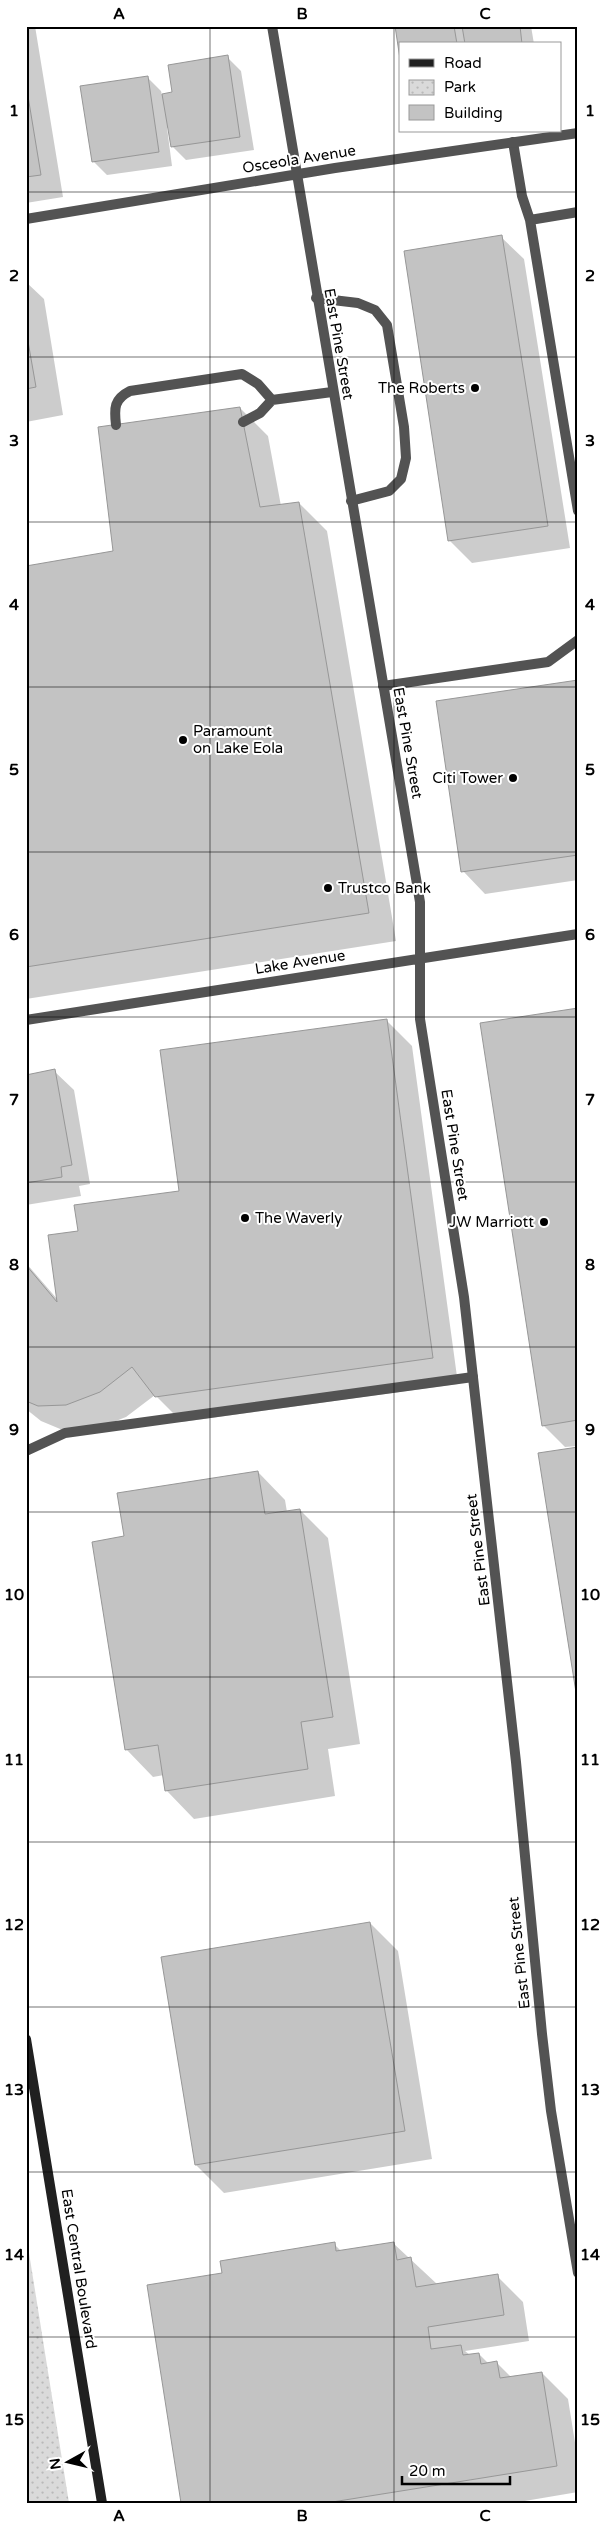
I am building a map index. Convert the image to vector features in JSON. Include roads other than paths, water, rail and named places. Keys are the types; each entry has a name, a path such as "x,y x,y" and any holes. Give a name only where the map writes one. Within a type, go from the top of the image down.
{"street":[{"name":"East Pine Street","path":"272,26 295,175 420,902 420,1019 464,1297 514,1743 546,2072 578,2273"},
{"name":"Osceola Avenue","path":"26,219 295,175 578,133"},
{"path":"513,142 522,196 530,220 578,511"},
{"path":"530,220 578,212"},
{"path":"316,298 358,302 375,310 388,325 404,427 406,458 401,479 389,491 351,501"},
{"path":"116,424 115,403 120,396 140,390 242,374 258,384 272,400"},
{"path":"244,422 260,413 272,400 332,392"},
{"path":"383,686 548,662 578,640"},
{"name":"Lake Avenue","path":"26,1020 578,934"},
{"path":"26,1451 65,1433 473,1376"},
{"name":"East Central Boulevard","path":"26,2039 102,2503"}],"place":[{"name":"The Roberts","path":"475,388"},
{"name":"Paramount on Lake Eola","path":"183,740"},
{"name":"Citi Tower","path":"513,778"},
{"name":"Trustco Bank","path":"328,888"},
{"name":"The Waverly","path":"245,1218"},
{"name":"JW Marriott","path":"544,1222"}]}
